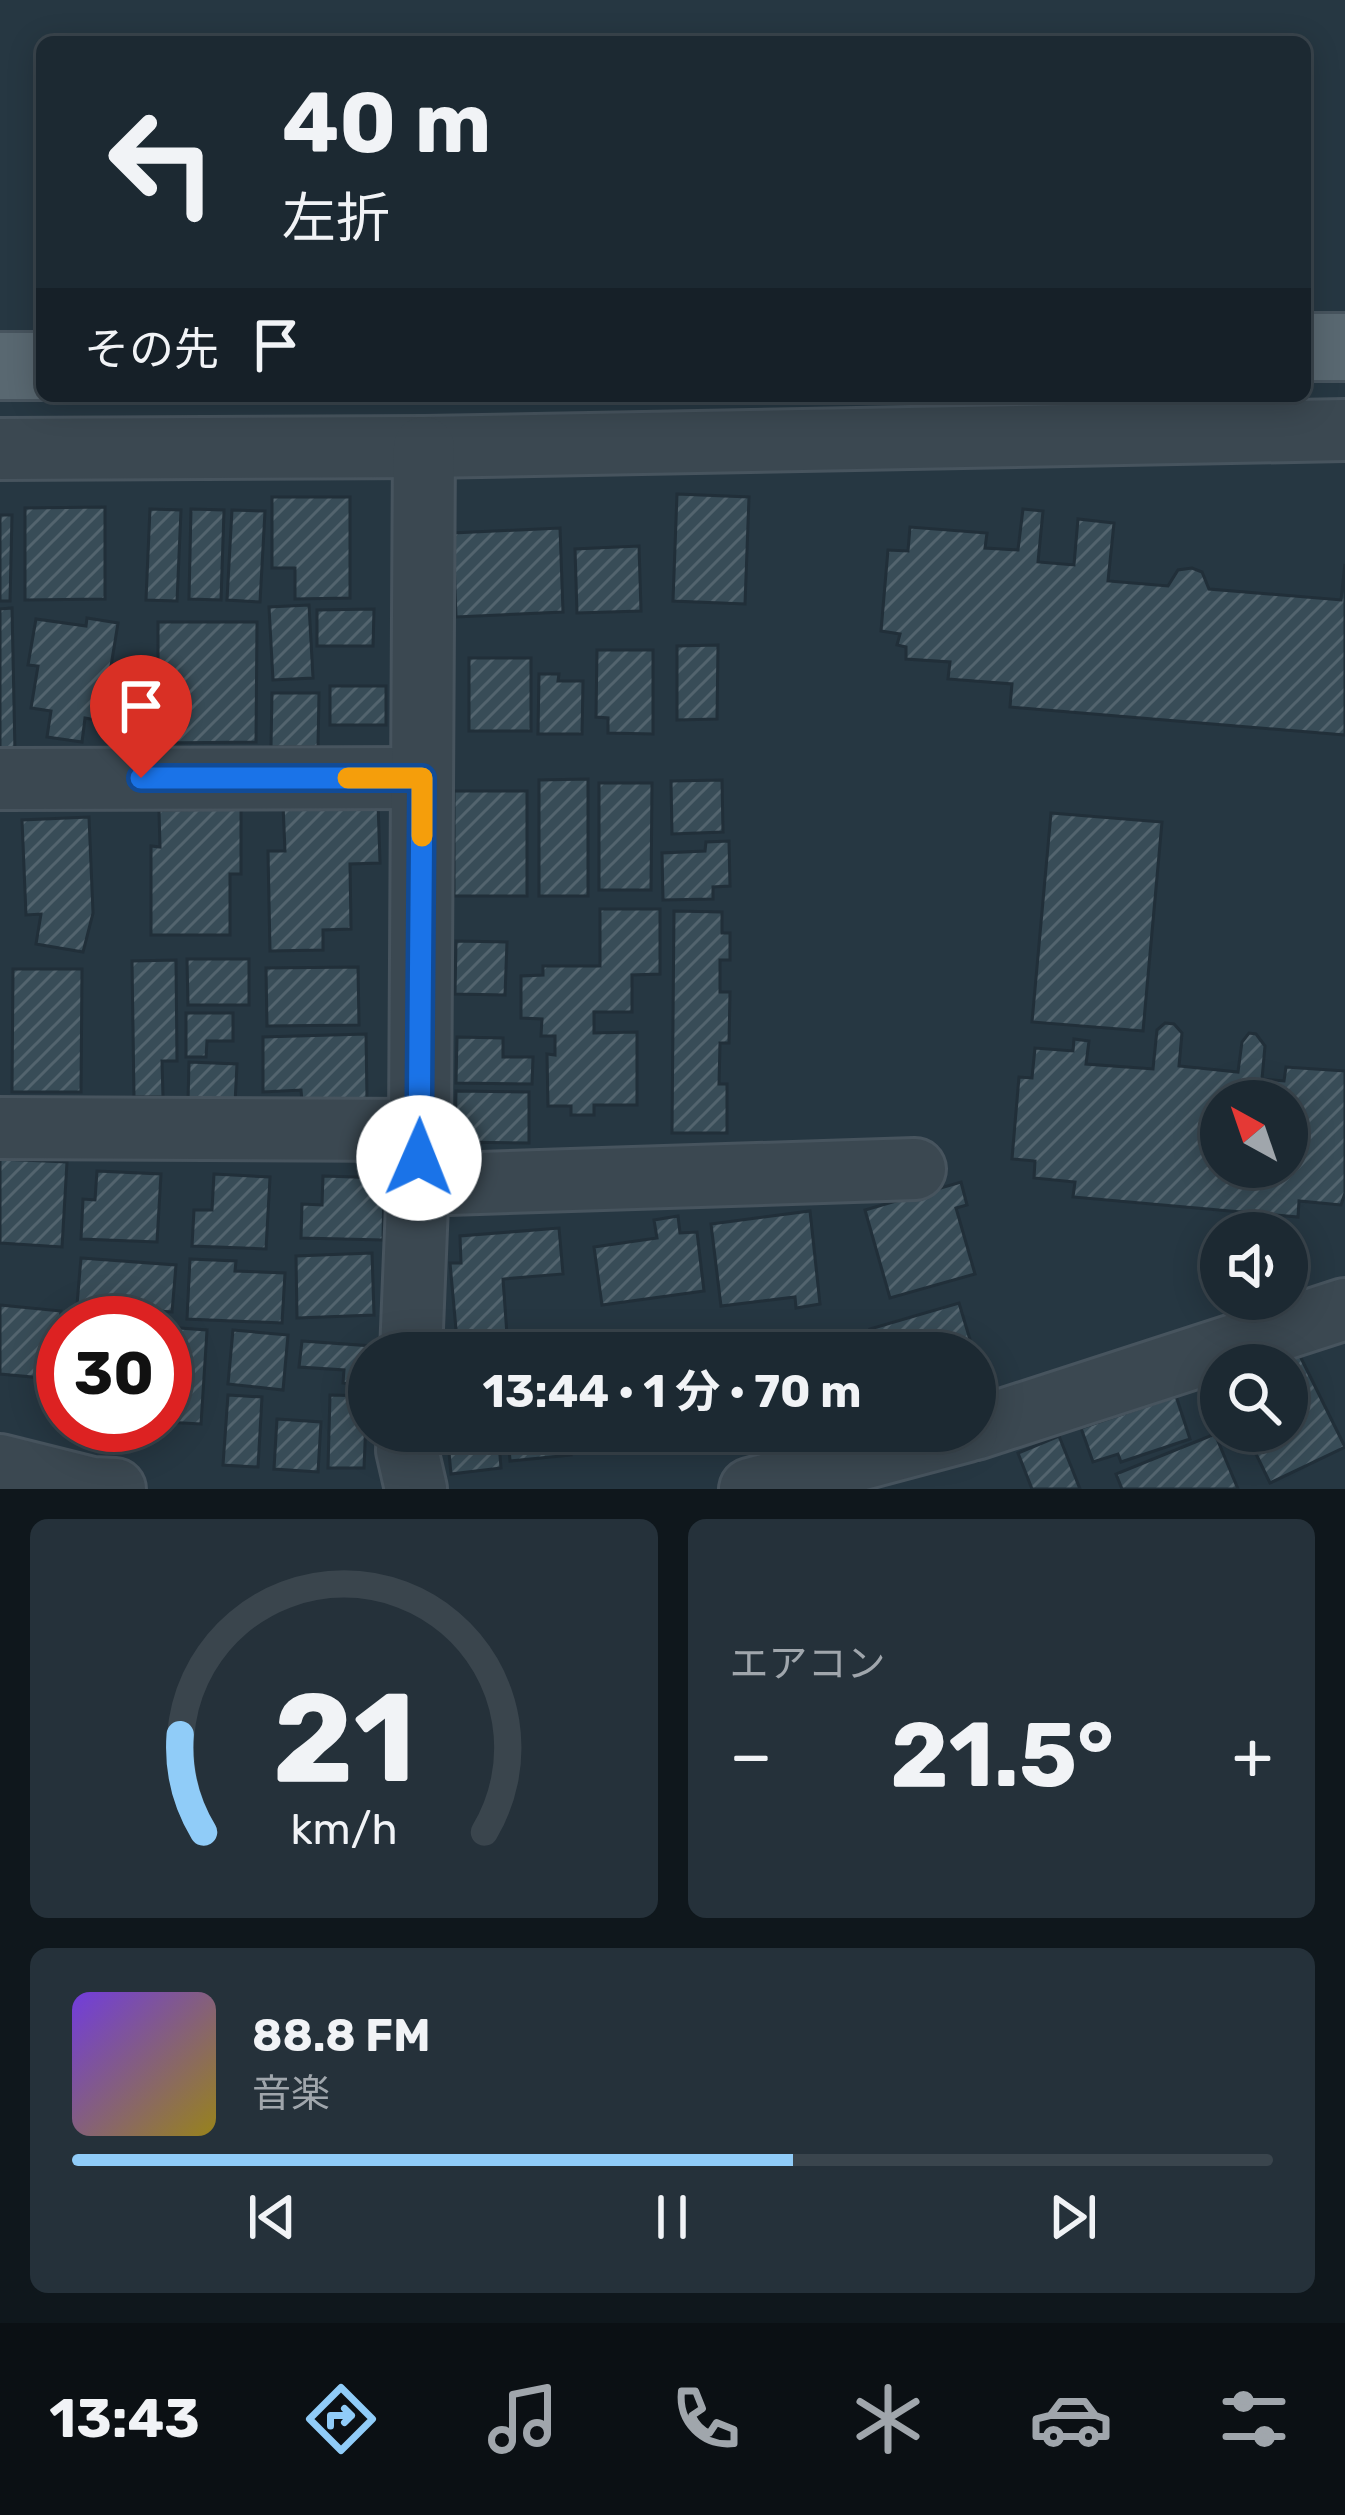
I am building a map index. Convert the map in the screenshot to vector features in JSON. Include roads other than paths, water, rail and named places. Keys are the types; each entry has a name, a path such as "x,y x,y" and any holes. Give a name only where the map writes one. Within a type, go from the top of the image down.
{"main road":[{"path":"1311,347 1345,347"},
{"path":"0,367 36,366"}],"street":[{"path":"0,449 424,447 1345,430"},
{"path":"412,1332 419,1158 424,447"},
{"path":"0,779 422,778"},
{"path":"0,1128 419,1158 915,1169"},
{"path":"996,1422 1345,1309"},
{"path":"407,1452 416,1489"},
{"path":"750,1489 889,1452"},
{"path":"0,1465 92,1488 115,1489"}]}
